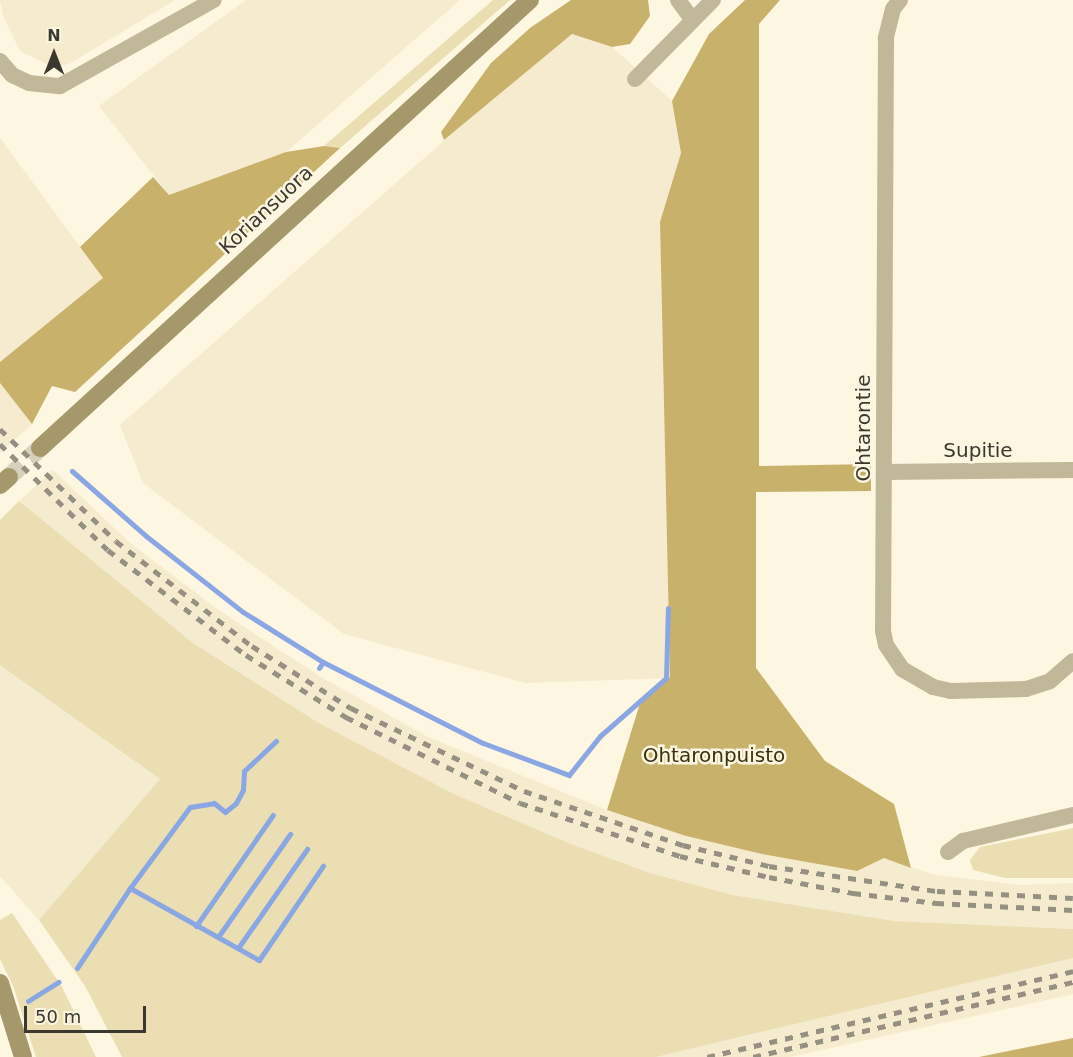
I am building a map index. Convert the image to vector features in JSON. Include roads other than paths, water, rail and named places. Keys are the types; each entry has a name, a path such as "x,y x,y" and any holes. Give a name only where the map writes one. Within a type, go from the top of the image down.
{"main road":[{"name":"Koriansuora","path":"40,448 532,2"},
{"path":"0,983 23,1057"}],"street":[{"path":"0,61 12,75 29,83 60,86 78,79 214,0"},
{"path":"678,0 691,18"},
{"name":"Ohtarontie","path":"900,0 893,9 886,38 883,631 886,645 902,669 933,687 1005,692 1050,681 1073,661"},
{"path":"634,79 710,1"},
{"name":"Supitie","path":"884,472 1073,470"},
{"path":"948,852 963,841 1073,815"}],"waterway":[{"path":"72,471 146,536 243,612 323,662 319,668"},
{"path":"323,662 483,743 569,775 600,736 666,678 668,608"},
{"path":"77,968 130,888 190,807 214,803 225,812 236,803 243,790 244,771 276,741"},
{"path":"196,926 273,815"},
{"path":"218,937 290,834"},
{"path":"238,948 307,849"},
{"path":"130,888 259,960 323,866"},
{"path":"28,1001 58,982"}],"tunnel":[{"path":"9,477 40,448"}],"railway":[{"path":"0,429 116,541 252,646 351,708 524,791 683,845 769,866 937,891 1073,898"},
{"path":"0,444 108,550 246,655 346,717 520,803 680,856 769,877 853,893 936,903 1073,910"},
{"path":"707,1057 1073,971"},
{"path":"753,1057 1073,982"}],"park label":[{"name":"Ohtaronpuisto","path":"714,755"}]}
